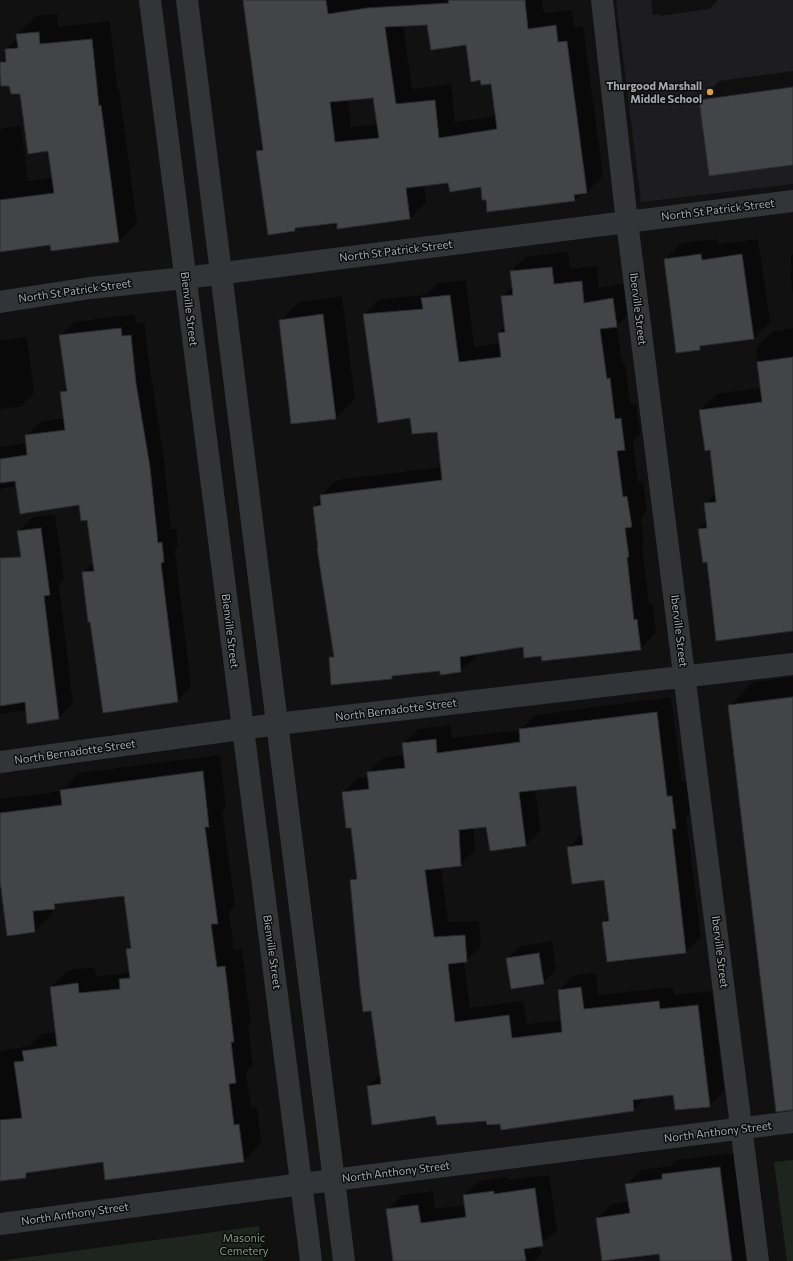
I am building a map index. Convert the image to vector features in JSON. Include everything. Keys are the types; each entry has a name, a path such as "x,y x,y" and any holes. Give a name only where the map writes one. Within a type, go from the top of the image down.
{"street":[{"name":"Bienville Street","path":"150,0 311,1261"},
{"path":"187,0 344,1261"},
{"name":"Iberville Street","path":"602,0 627,222 758,1261"},
{"name":"North St Patrick Street","path":"0,302 90,288 185,278 793,201"},
{"name":"North Bernadotte Street","path":"0,762 242,728 793,664"},
{"name":"North Anthony Street","path":"0,1224 793,1122"}],"shaded area":[{"name":"Thurgood Marshall Middle School","path":"616,0 793,0 793,184 641,202"}],"green space":[{"path":"793,1160 793,1261 787,1261 774,1162"},
{"name":"Masonic Cemetery","path":"259,1226 263,1261 0,1261"}],"building":[{"path":"243,0 326,0 328,14 367,8 449,3 448,0 525,0 528,29 556,25 558,42 567,41 587,193 574,195 575,201 487,212 486,200 482,200 481,187 450,192 448,183 406,188 410,219 337,229 337,223 295,228 295,231 268,235 256,151 263,150","holes":["427,25 431,50 466,45 471,82 480,80 481,85 491,84 497,129 439,138 435,100 396,104 385,27","373,98 379,138 335,142 330,102"]},
{"path":"39,32 40,44 92,39 99,106 101,105 119,242 51,251 50,245 0,252 0,200 54,193 48,151 28,154 20,94 11,94 9,86 1,86 0,62 6,62 5,49 18,48 16,34"},
{"path":"793,87 793,165 709,176 699,100"},
{"path":"701,254 702,260 742,254 754,339 700,346 700,350 676,353 664,259"},
{"path":"552,267 554,284 582,281 584,303 613,298 617,327 600,329 607,379 610,378 615,419 621,418 625,450 617,451 623,497 627,496 632,527 625,528 629,557 627,557 634,620 637,619 641,650 542,661 541,656 524,658 523,647 460,657 461,672 440,675 440,671 392,676 392,679 331,685 329,657 334,657 317,548 313,507 321,505 320,495 442,480 437,432 412,434 410,418 378,423 363,314 423,309 421,298 450,295 459,362 501,357 498,333 505,332 501,296 513,295 510,271"},
{"path":"323,314 336,419 291,424 279,320"},
{"path":"121,328 122,336 131,335 136,383 150,467 158,543 162,542 164,562 161,563 178,702 103,713 90,622 88,622 82,572 94,571 87,520 81,521 79,505 20,514 15,481 0,483 0,459 27,455 25,435 65,430 60,392 67,391 59,335"},
{"path":"793,357 793,631 716,641 707,562 703,563 698,529 707,528 704,503 716,502 710,450 705,451 699,410 762,402 757,362"},
{"path":"41,528 50,595 44,596 59,719 27,724 25,702 0,706 0,558 21,557 17,531"},
{"path":"793,697 793,1110 776,1112 728,705"},
{"path":"657,712 667,796 672,796 676,829 672,829 686,953 607,962 602,922 609,921 604,880 572,884 567,847 583,845 576,786 519,792 526,846 490,851 486,827 459,830 461,866 425,870 434,937 465,935 467,962 448,964 455,1022 509,1015 512,1038 562,1032 558,990 581,987 584,1009 659,1001 660,1009 698,1005 710,1107 675,1110 673,1095 633,1100 634,1111 501,1130 500,1124 487,1125 486,1121 437,1125 435,1116 372,1125 367,1086 381,1084 371,1011 363,1012 350,880 357,879 351,828 346,828 342,792 369,789 367,772 405,768 402,743 436,739 437,753 520,742 519,729"},
{"path":"203,771 209,827 205,827 218,924 211,924 217,967 225,966 234,1042 231,1042 236,1083 229,1084 234,1125 239,1124 244,1162 105,1180 103,1162 26,1173 26,1178 0,1181 0,1120 22,1118 14,1062 24,1061 22,1051 57,1046 50,987 78,983 79,993 120,989 119,979 130,978 126,949 131,948 124,896 54,904 55,909 33,911 35,932 7,936 0,881 0,813 62,805 60,790"},
{"path":"539,953 544,984 511,989 506,958"},
{"path":"720,1167 732,1261 660,1261 659,1254 602,1261 596,1218 630,1213 625,1184 662,1179 662,1174"},
{"path":"535,1188 543,1246 524,1249 526,1261 393,1261 386,1209 418,1205 421,1223 466,1217 463,1195 494,1191 494,1194"}],"place":[{"name":"Thurgood Marshall Middle School","path":"710,92"}]}
